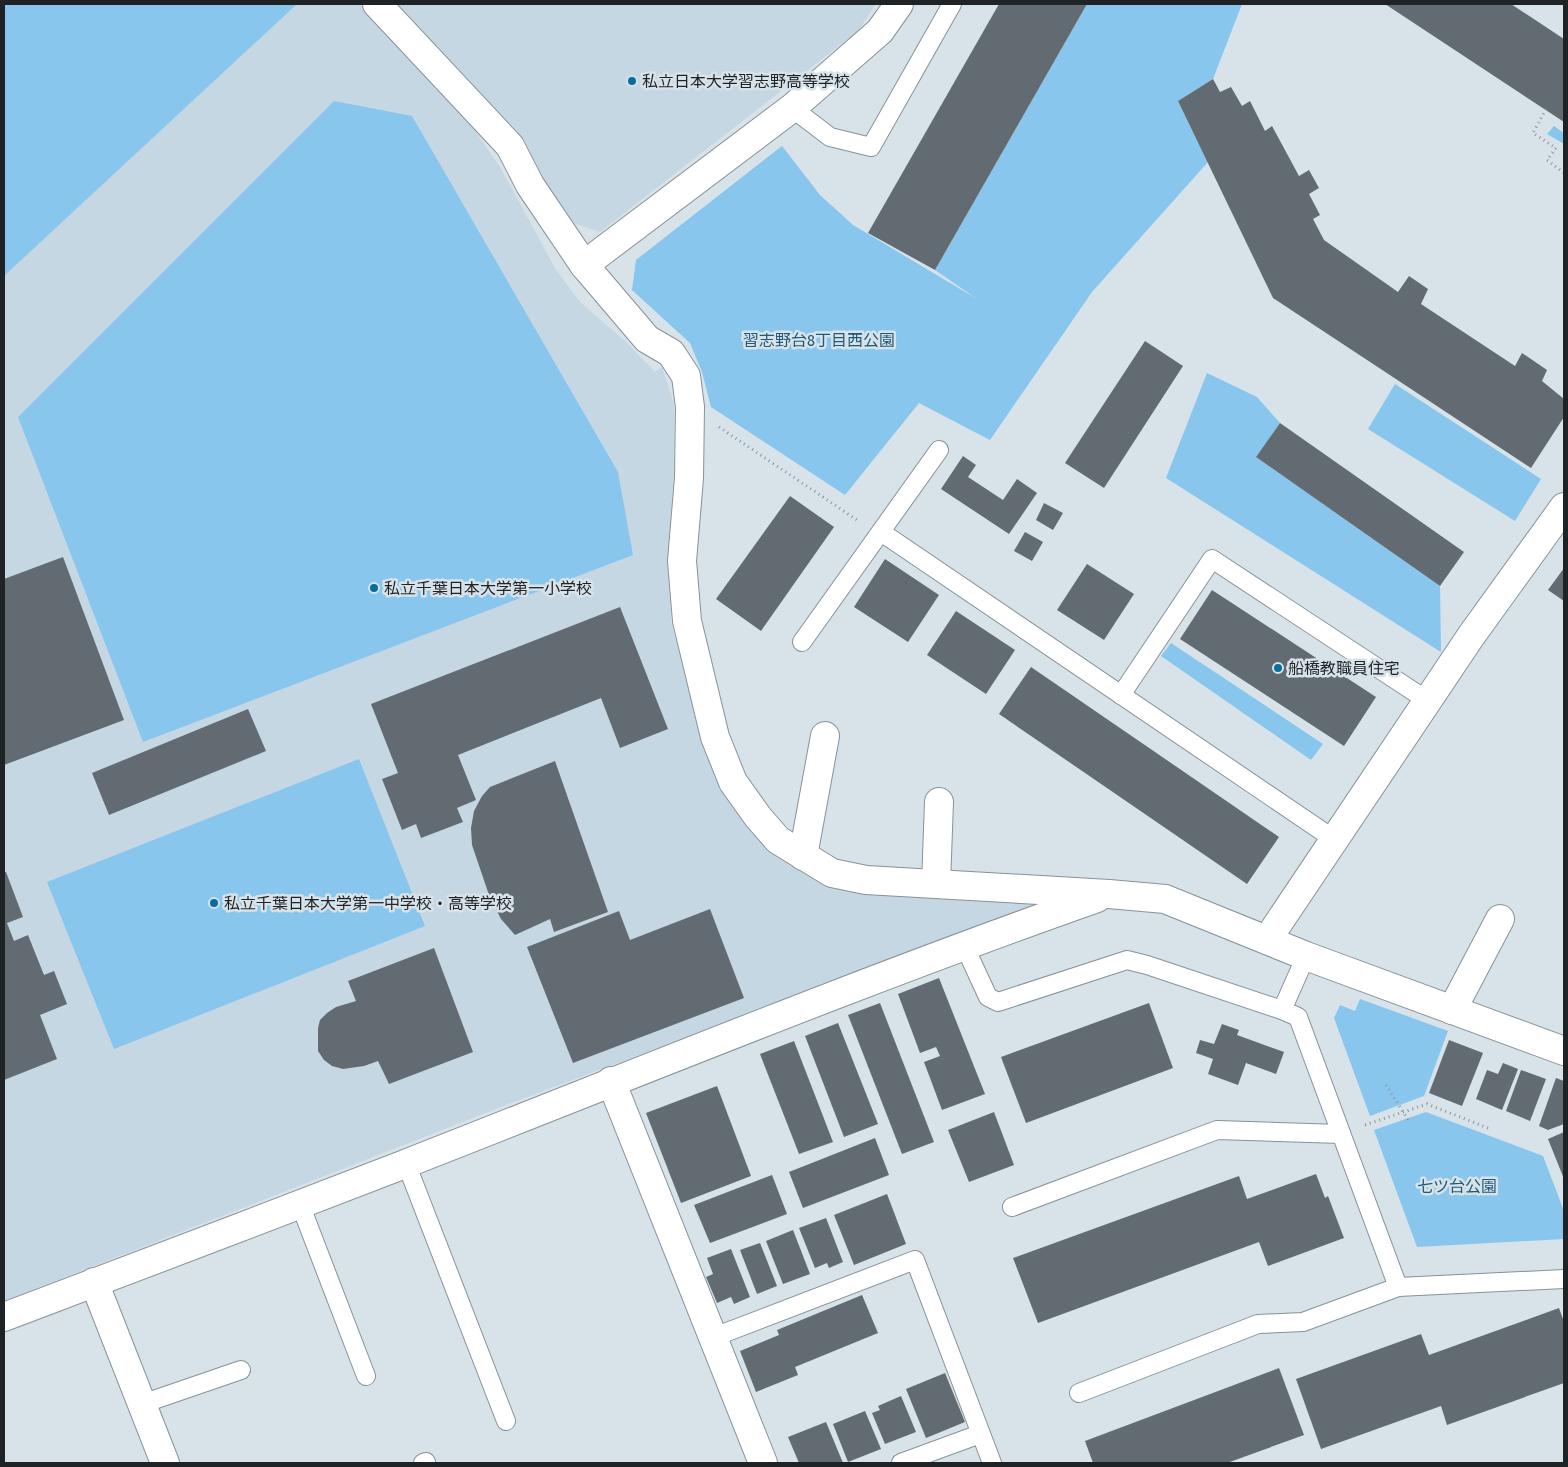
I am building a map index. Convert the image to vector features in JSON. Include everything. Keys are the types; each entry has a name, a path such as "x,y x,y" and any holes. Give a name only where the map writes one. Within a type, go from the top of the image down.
{"street":[{"path":"377,4 510,146 530,185 584,265 647,339 671,353 686,376 690,406 689,478 683,570 687,621 713,727 733,782 778,840 832,873 866,880 1165,899 1306,956 1564,1052"},
{"path":"584,265 792,108 880,30 899,4"},
{"path":"1267,940 1471,636 1564,507"},
{"path":"803,856 825,736"},
{"path":"936,884 939,802"},
{"path":"4,1317 406,1164 611,1081 964,945 1109,894"},
{"path":"1452,1010 1500,920"},
{"path":"611,1081 763,1463"},
{"path":"94,1282 165,1463"}],"lane":[{"path":"792,108 830,136 871,147 952,4"},
{"path":"802,642 940,450"},
{"path":"880,534 1335,840"},
{"path":"1121,695 1212,559 1428,701"},
{"path":"964,945 988,997 998,1002 1127,960 1147,965 1298,1017 1398,1287"},
{"path":"1282,1010 1306,956"},
{"path":"1012,1207 1217,1130 1341,1134"},
{"path":"406,1164 506,1421"},
{"path":"300,1204 366,1376"},
{"path":"714,1337 915,1260 992,1463"},
{"path":"1079,1393 1258,1324 1303,1322 1398,1287 1564,1279"},
{"path":"142,1404 241,1370"},
{"path":"901,1463 980,1434"}],"path":[{"path":"1546,109 1533,133 1556,148 1547,160 1564,172"},
{"path":"744,443 880,534"},
{"path":"1386,1085 1410,1123"},
{"path":"1341,1134 1427,1104 1488,1128"}],"shaded area":[{"path":"4,4 360,4 466,118 500,167 556,270 580,302 626,342 655,372 662,367 674,404 674,472 668,554 671,622 703,741 772,850 1044,903 501,1107 4,1301"},
{"name":"私立日本大学習志野高等学校","path":"397,4 876,4 858,31 600,232 573,223 540,176 518,132"}],"green space":[{"path":"4,4 297,4 4,276"},
{"name":"習志野台8丁目西公園","path":"1087,4 1242,4 1213,79 1178,101 1208,162 1092,292 990,440 919,403 845,495 711,407 702,372 690,343 632,290 636,260 782,146 820,195 853,225 977,299 935,270"},
{"path":"334,101 412,116 618,472 633,555 143,742 18,417"},
{"path":"1554,126 1564,133 1564,144 1547,134"},
{"path":"1207,373 1257,397 1280,423 1256,457 1440,586 1441,652 1166,478"},
{"path":"1395,384 1541,479 1515,521 1368,429"},
{"path":"1171,643 1323,744 1311,760 1161,656"},
{"path":"359,759 425,926 114,1049 47,882"},
{"path":"1360,999 1448,1031 1424,1096 1370,1116 1334,1018 1340,1005 1355,1011"},
{"name":"七ツ台公園","path":"1426,1112 1543,1156 1564,1211 1564,1239 1417,1247 1374,1130"}],"building":[{"path":"999,4 1087,4 935,270 868,233"},
{"path":"1385,4 1511,4 1564,39 1564,122"},
{"path":"1213,79 1220,92 1231,87 1242,106 1250,101 1265,131 1272,126 1299,176 1309,170 1319,188 1309,194 1320,215 1313,219 1324,240 1398,292 1409,276 1428,289 1421,304 1515,366 1522,353 1547,370 1542,381 1564,399 1564,417 1531,468 1273,298 1178,101"},
{"path":"1145,341 1183,366 1104,488 1065,463"},
{"path":"1280,423 1464,552 1440,586 1256,457"},
{"path":"963,456 976,465 968,477 1003,500 1017,479 1037,493 1009,534 941,489"},
{"path":"790,496 834,527 761,631 716,599"},
{"path":"1044,503 1063,513 1053,530 1036,520"},
{"path":"1025,532 1043,542 1032,561 1014,551"},
{"path":"63,557 124,720 4,765 4,579"},
{"path":"885,559 939,595 908,642 854,607"},
{"path":"1087,564 1134,594 1104,640 1057,610"},
{"path":"1564,568 1564,601 1548,590"},
{"name":"船橋教職員住宅","path":"1212,590 1376,697 1344,746 1180,639"},
{"path":"620,607 668,729 620,748 601,698 458,755 476,800 457,808 463,822 421,838 416,824 402,830 382,779 398,773 371,704"},
{"path":"956,611 1015,650 986,694 927,655"},
{"path":"1031,667 1279,837 1247,884 999,714"},
{"path":"248,709 266,751 109,815 92,773"},
{"path":"555,761 608,912 554,932 550,919 515,935 501,919 489,895 472,845 471,828 474,811 482,796 490,787"},
{"path":"4,872 6,872 23,917 7,923 14,941 28,935 44,975 54,971 67,1004 40,1015 57,1059 4,1080"},
{"path":"710,909 744,998 573,1063 527,947 619,911 630,940"},
{"path":"434,948 473,1052 389,1084 378,1061 364,1066 343,1069 332,1066 324,1060 318,1051 320,1020 336,1007 356,1001 348,981"},
{"path":"939,978 985,1094 942,1110 924,1062 940,1056 936,1047 920,1053 898,994"},
{"path":"880,1003 934,1142 902,1154 848,1015"},
{"path":"1149,1003 1173,1068 1026,1123 1001,1057"},
{"path":"838,1023 878,1124 844,1137 805,1036"},
{"path":"1222,1024 1239,1030 1237,1035 1284,1052 1276,1074 1246,1063 1238,1085 1208,1074 1213,1059 1196,1053 1200,1040 1214,1044"},
{"path":"1449,1040 1483,1053 1462,1106 1429,1093"},
{"path":"794,1041 833,1142 799,1154 760,1054"},
{"path":"1503,1063 1518,1069 1502,1110 1476,1099 1487,1070 1498,1074"},
{"path":"1521,1070 1546,1079 1530,1121 1506,1111"},
{"path":"1556,1078 1564,1081 1564,1124 1548,1130 1539,1126"},
{"path":"717,1086 751,1176 681,1203 646,1113"},
{"path":"994,1112 1014,1165 969,1182 948,1130"},
{"path":"1564,1132 1564,1179 1548,1139"},
{"path":"875,1138 889,1175 803,1208 789,1172"},
{"path":"1316,1174 1325,1198 1328,1196 1344,1238 1268,1266 1259,1242 1038,1323 1013,1258 1239,1176 1247,1199"},
{"path":"772,1175 787,1214 710,1243 694,1205"},
{"path":"887,1194 906,1244 854,1265 834,1215"},
{"path":"826,1218 843,1262 829,1268 827,1263 815,1268 799,1228"},
{"path":"793,1230 810,1274 783,1284 766,1241"},
{"path":"760,1243 777,1286 757,1294 740,1250"},
{"path":"731,1249 750,1297 734,1304 731,1297 717,1303 706,1277 713,1274 707,1258"},
{"path":"862,1295 878,1333 795,1367 798,1375 756,1392 740,1351 779,1335 777,1330"},
{"path":"1559,1308 1564,1322 1564,1383 1447,1425 1441,1406 1321,1449 1296,1379 1421,1334 1429,1355"},
{"path":"1279,1368 1304,1435 1227,1463 1093,1463 1085,1441"},
{"path":"945,1373 965,1422 926,1438 906,1389"},
{"path":"901,1396 916,1432 885,1444 872,1413 880,1410 878,1406"},
{"path":"865,1411 881,1449 848,1462 833,1424"},
{"path":"826,1422 843,1463 799,1463 788,1437"}],"place":[{"name":"私立日本大学習志野高等学校","path":"632,81"},
{"name":"私立千葉日本大学第一小学校","path":"374,588"},
{"name":"船橋教職員住宅","path":"1278,668"},
{"name":"私立千葉日本大学第一中学校・高等学校","path":"214,903"}]}
